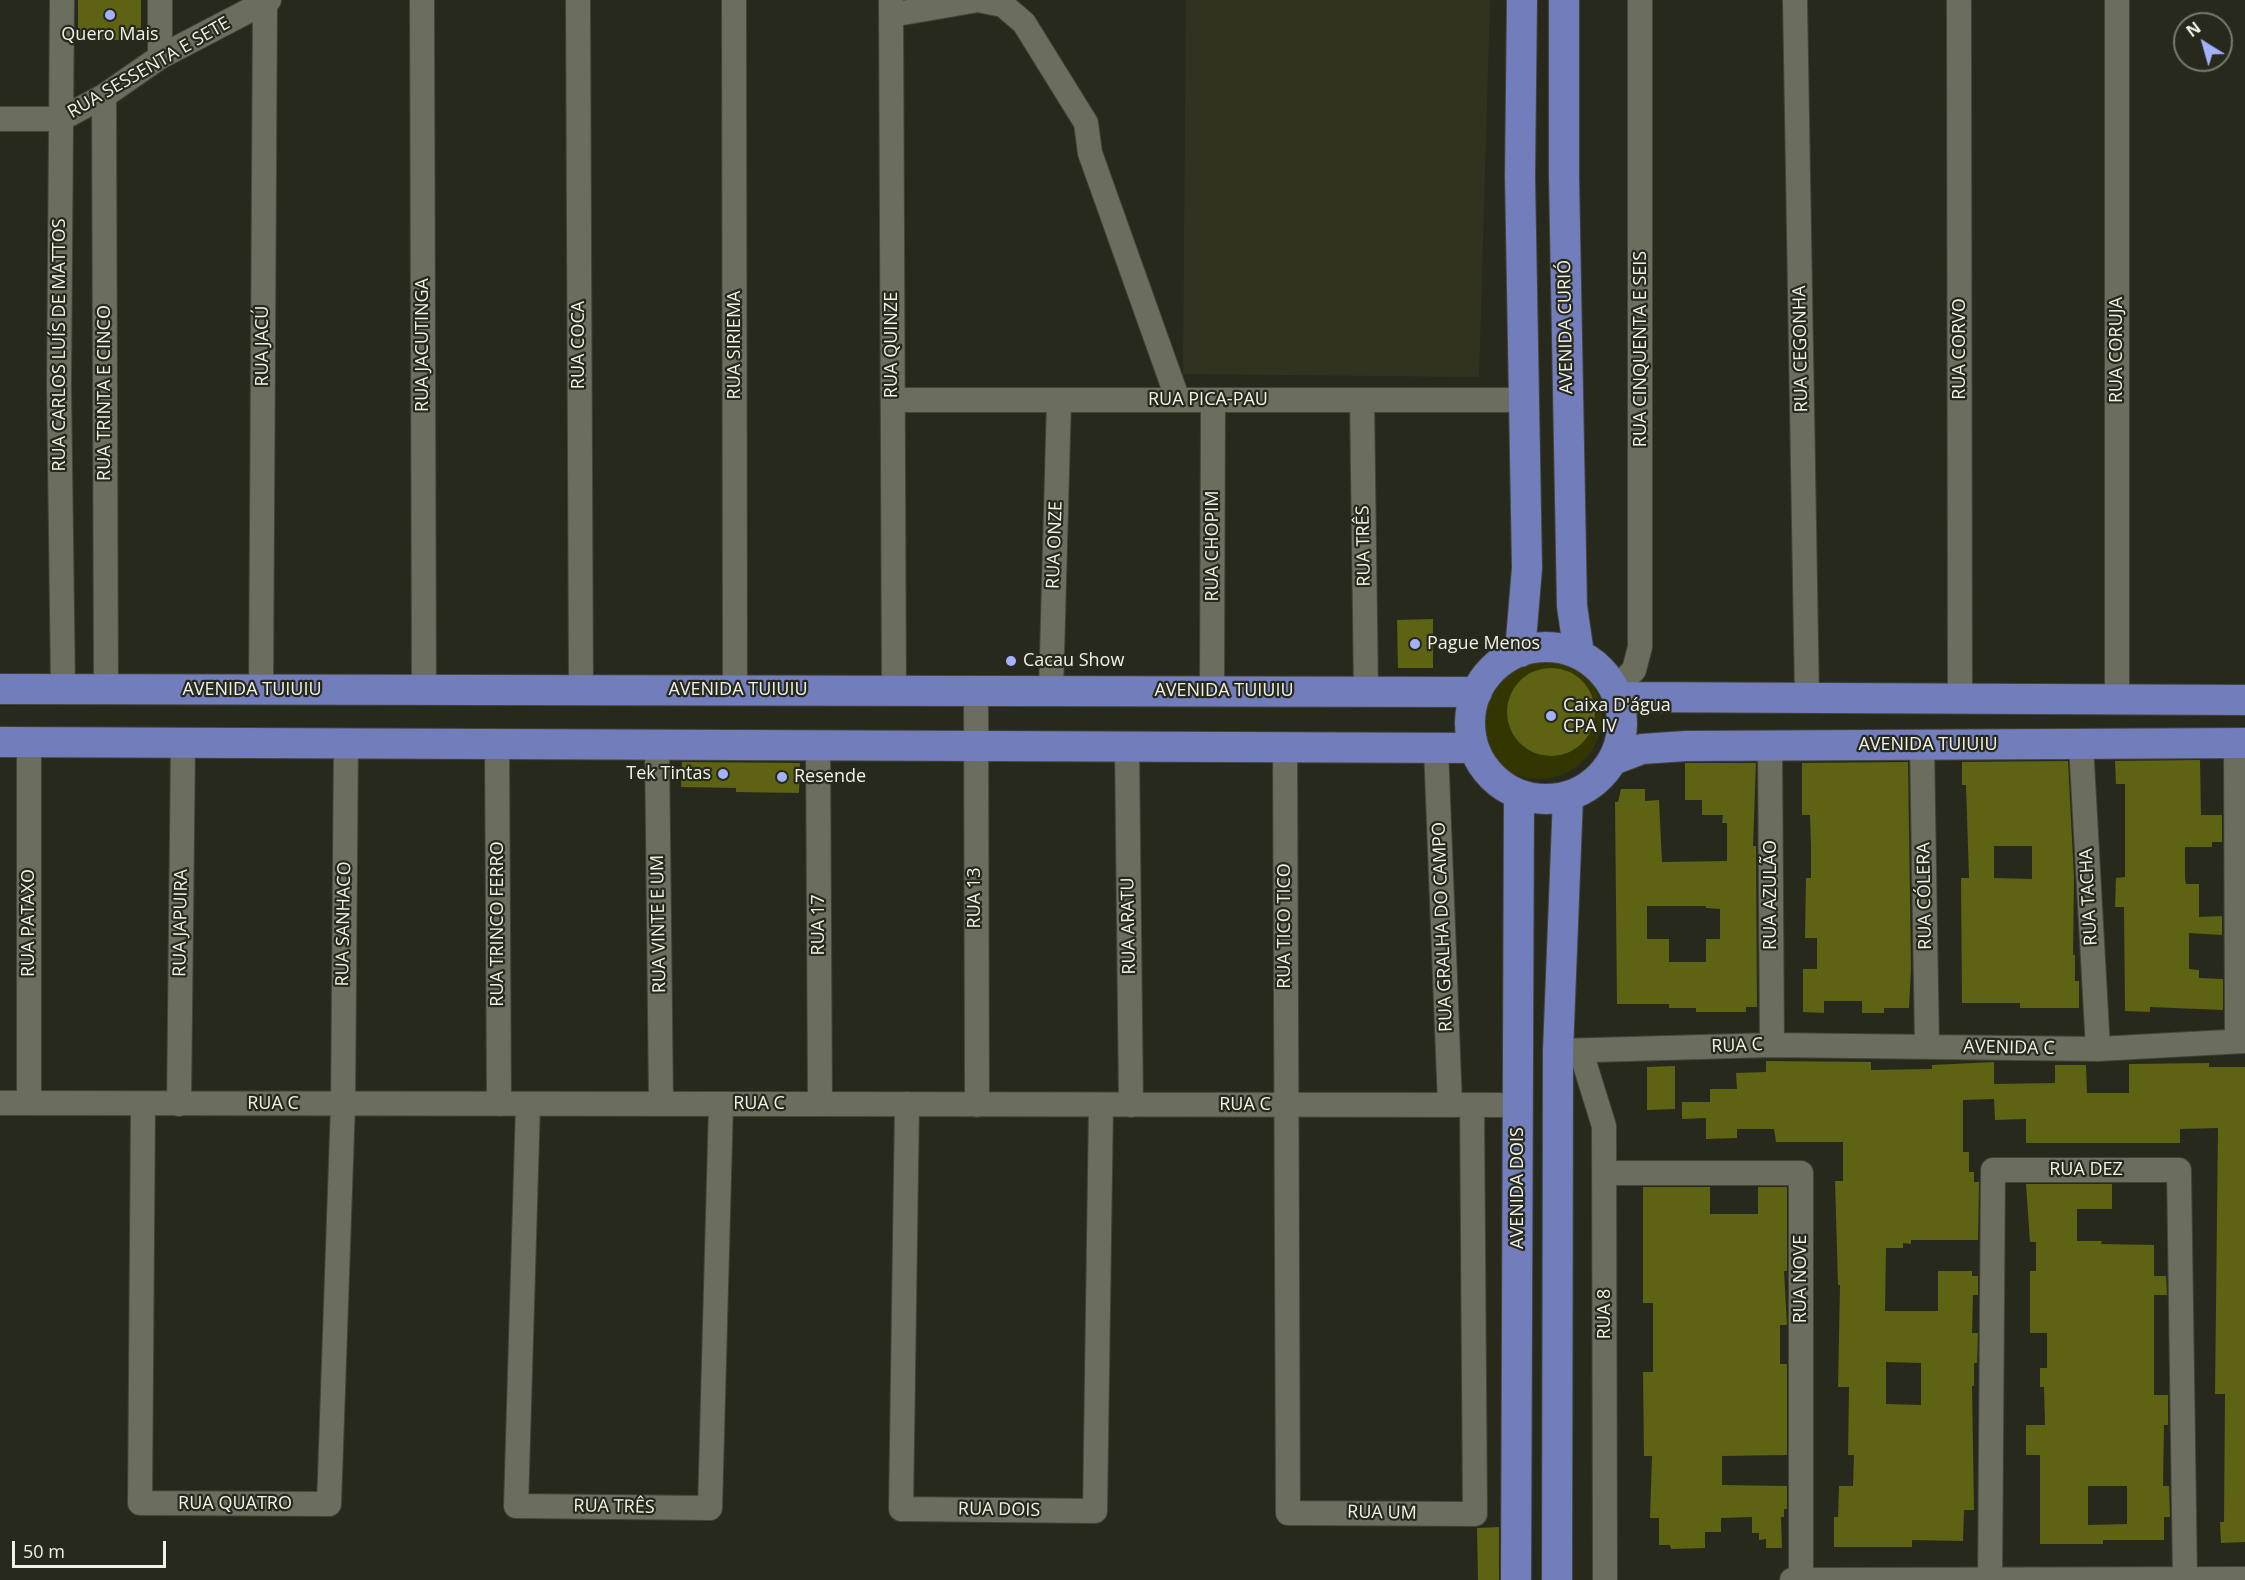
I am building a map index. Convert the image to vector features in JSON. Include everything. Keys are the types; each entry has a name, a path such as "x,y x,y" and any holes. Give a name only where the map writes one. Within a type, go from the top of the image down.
{"main road":[{"path":"1520,652 1527,568 1520,176 1522,0"},
{"name":"AVENIDA CURIÓ","path":"1563,0 1572,606 1579,654"},
{"path":"1550,647 1579,654 1600,668 1616,693 1622,729 1613,760 1602,776 1586,788 1568,797 1543,800 1519,795 1500,784 1484,768 1474,748 1470,729 1471,710 1477,692 1487,675 1502,661 1520,652 1550,647"},
{"name":"AVENIDA TUIUIU","path":"0,689 1477,692"},
{"path":"1616,693 1807,698 2245,700"},
{"path":"14,742 1474,748"},
{"name":"AVENIDA TUIUIU","path":"1613,760 1642,749 2240,743"},
{"name":"AVENIDA DOIS","path":"1516,1580 1519,795"},
{"path":"1557,1580 1569,1051 1568,797"}],"street":[{"name":"RUA CARLOS LUÍS DE MATTOS","path":"62,0 59,384 63,689"},
{"path":"160,0 160,57"},
{"name":"RUA JACUTINGA","path":"422,0 424,690"},
{"name":"RUA COCA","path":"578,0 581,690"},
{"name":"RUA SIRIEMA","path":"734,0 735,690"},
{"path":"891,8 978,0 1003,5 1024,23 1086,123 1090,153 1178,400"},
{"name":"RUA CINQUENTA E SEIS","path":"1616,693 1635,670 1640,647 1640,0"},
{"name":"RUA CEGONHA","path":"1795,0 1807,698"},
{"name":"RUA CORVO","path":"1959,0 1960,698"},
{"name":"RUA CORUJA","path":"2117,0 2117,699"},
{"name":"RUA SESSENTA E SETE","path":"61,119 104,96 160,57 267,1"},
{"name":"RUA JACÚ","path":"261,690 267,1"},
{"name":"RUA QUINZE","path":"891,8 894,690"},
{"name":"RUA TRINTA E CINCO","path":"104,96 105,690"},
{"path":"0,119 61,119"},
{"name":"RUA PICA-PAU","path":"893,400 1524,400"},
{"name":"RUA ONZE","path":"1051,691 1059,400"},
{"name":"RUA CHOPIM","path":"1212,691 1213,400"},
{"name":"RUA TRÊS","path":"1362,400 1366,691"},
{"name":"RUA 13","path":"976,691 974,746 977,1105"},
{"name":"RUA PATAXO","path":"14,742 29,1103"},
{"name":"RUA JAPUIRA","path":"179,1104 183,742"},
{"name":"RUA SANHACO","path":"343,1104 346,743"},
{"path":"2240,743 2241,1041"},
{"name":"RUA TRINCO FERRO","path":"497,744 499,1104"},
{"name":"RUA TACHA","path":"2081,744 2098,1049"},
{"name":"RUA VINTE E UM","path":"657,745 662,1104"},
{"name":"RUA 17","path":"818,745 820,1104"},
{"name":"RUA CÓLERA","path":"1922,745 1927,1046"},
{"name":"RUA AZULÃO","path":"1770,746 1772,1045"},
{"name":"RUA ARATU","path":"1127,747 1131,1105"},
{"name":"RUA TICO TICO","path":"1285,747 1285,1105"},
{"name":"RUA GRALHA DO CAMPO","path":"1436,748 1461,1105"},
{"name":"AVENIDA C","path":"1772,1045 2098,1049 2241,1041"},
{"name":"RUA C","path":"1569,1051 1772,1045"},
{"name":"RUA 8","path":"1569,1051 1604,1126 1605,1580"},
{"name":"RUA C","path":"0,1103 1518,1105"},
{"name":"RUA QUATRO","path":"143,1104 141,1503 328,1504 343,1104"},
{"name":"RUA TRÊS","path":"528,1104 516,1506 710,1508 721,1104"},
{"name":"RUA DOIS","path":"907,1104 901,1509 1095,1511 1101,1105"},
{"name":"RUA UM","path":"1285,1105 1288,1513 1475,1514 1461,1105"},
{"name":"RUA DEZ","path":"1990,1580 1994,1170 2179,1170 2185,1579"},
{"name":"RUA NOVE","path":"1605,1173 1801,1173 1801,1580"},
{"path":"1792,1580 2245,1579"}],"shaded area":[{"path":"1186,0 1490,0 1479,377 1183,374"},
{"path":"1539,653 1563,658 1583,672 1597,692 1602,716 1597,740 1583,760 1563,774 1539,779 1515,774 1495,760 1481,740 1476,716 1481,692 1495,672 1515,658"}],"building":[{"name":"Quero Mais","path":"78,0 141,0 141,30 128,40 78,40"},
{"name":"Pague Menos","path":"1433,619 1433,668 1398,668 1397,620"},
{"name":"Caixa D'água CPA IV","path":"1551,668 1576,675 1588,687 1595,712 1588,737 1576,749 1551,756 1526,749 1514,737 1507,712 1514,687 1526,675"},
{"path":"2200,760 2201,815 2222,815 2222,842 2212,842 2212,847 2185,847 2185,878 2186,884 2199,884 2199,917 2222,916 2222,935 2189,933 2189,969 2199,970 2199,978 2223,979 2223,1010 2150,1007 2150,1012 2125,1011 2124,907 2115,907 2116,878 2125,877 2125,784 2116,784 2115,761"},
{"path":"2068,761 2074,878 2073,955 2075,955 2075,981 2079,981 2079,1008 2020,1008 2020,1003 1962,1003 1961,878 1969,878 1966,785 1962,785 1962,762","holes":["1994,846 2032,846 2032,879 1994,878"]},
{"name":"Tek Tintas","path":"682,762 800,763 799,793 736,792 736,788 681,787"},
{"path":"1908,762 1911,969 1909,1008 1884,1008 1884,1013 1862,1013 1862,1001 1824,1001 1824,1013 1803,1012 1803,969 1817,969 1817,938 1805,938 1806,878 1811,878 1811,846 1810,815 1802,815 1802,763"},
{"path":"1685,763 1756,763 1753,846 1756,846 1757,1007 1746,1007 1746,1012 1696,1012 1696,1008 1669,1008 1669,1004 1617,1004 1615,802 1618,802 1621,789 1645,789 1645,801 1659,800 1662,862 1727,861 1727,823 1722,823 1723,815 1702,815 1702,800 1685,800","holes":["1647,906 1706,906 1706,908 1720,909 1720,939 1706,939 1706,962 1669,962 1669,939 1647,939"]},
{"path":"1766,1061 1871,1062 1871,1070 1932,1069 1932,1065 1994,1062 1994,1084 2055,1083 2055,1065 2086,1065 2087,1093 2129,1093 2129,1064 2209,1063 2209,1067 2245,1067 2245,1542 2221,1543 2220,1522 2224,1522 2225,1394 2215,1394 2218,1128 2180,1129 2180,1143 2026,1143 2026,1119 1995,1120 1994,1099 1963,1100 1963,1152 1969,1152 1969,1172 1974,1172 1974,1182 1979,1182 1978,1240 1911,1240 1911,1244 1903,1243 1903,1248 1886,1248 1885,1311 1938,1311 1938,1271 1972,1271 1972,1276 1978,1276 1978,1295 1973,1295 1972,1333 1978,1333 1977,1363 1974,1363 1974,1386 1972,1386 1974,1510 1964,1510 1963,1541 1912,1540 1912,1547 1834,1547 1834,1517 1838,1517 1839,1486 1853,1486 1854,1455 1848,1455 1849,1387 1838,1387 1840,1285 1838,1285 1835,1181 1843,1181 1843,1142 1776,1142 1774,1129 1737,1129 1737,1138 1706,1139 1706,1118 1682,1119 1682,1102 1710,1102 1710,1089 1737,1089 1736,1073 1766,1072","holes":["1886,1362 1921,1363 1921,1405 1886,1404"]},
{"path":"1675,1066 1675,1109 1647,1110 1647,1067"},
{"path":"2026,1184 2112,1184 2112,1209 2077,1209 2077,1241 2154,1245 2154,1276 2166,1276 2167,1295 2154,1295 2154,1395 2168,1395 2168,1425 2164,1425 2163,1486 2169,1486 2170,1517 2164,1517 2164,1540 2103,1540 2103,1544 2040,1544 2040,1455 2026,1455 2026,1425 2045,1425 2044,1387 2040,1387 2040,1368 2047,1368 2047,1333 2030,1333 2030,1271 2036,1271 2036,1242 2030,1242","holes":["2088,1486 2127,1486 2127,1524 2088,1525"]},
{"path":"1643,1187 1710,1187 1710,1214 1758,1214 1758,1187 1787,1187 1787,1271 1784,1271 1787,1325 1780,1325 1780,1364 1787,1364 1787,1455 1722,1456 1722,1485 1787,1486 1787,1509 1784,1509 1784,1517 1781,1517 1782,1548 1766,1548 1766,1539 1759,1540 1759,1533 1752,1533 1752,1517 1721,1518 1721,1532 1705,1532 1705,1548 1671,1549 1670,1545 1659,1545 1659,1518 1650,1518 1652,1456 1644,1456 1643,1372 1653,1372 1653,1303 1643,1303"},
{"path":"1499,1527 1499,1580 1478,1580 1477,1528"}],"place":[{"name":"Quero Mais","path":"110,15"},
{"name":"Pague Menos","path":"1415,644"},
{"name":"Cacau Show","path":"1011,661"},
{"name":"Caixa D'água CPA IV","path":"1551,716"},
{"name":"Tek Tintas","path":"723,774"},
{"name":"Resende","path":"782,777"}]}
